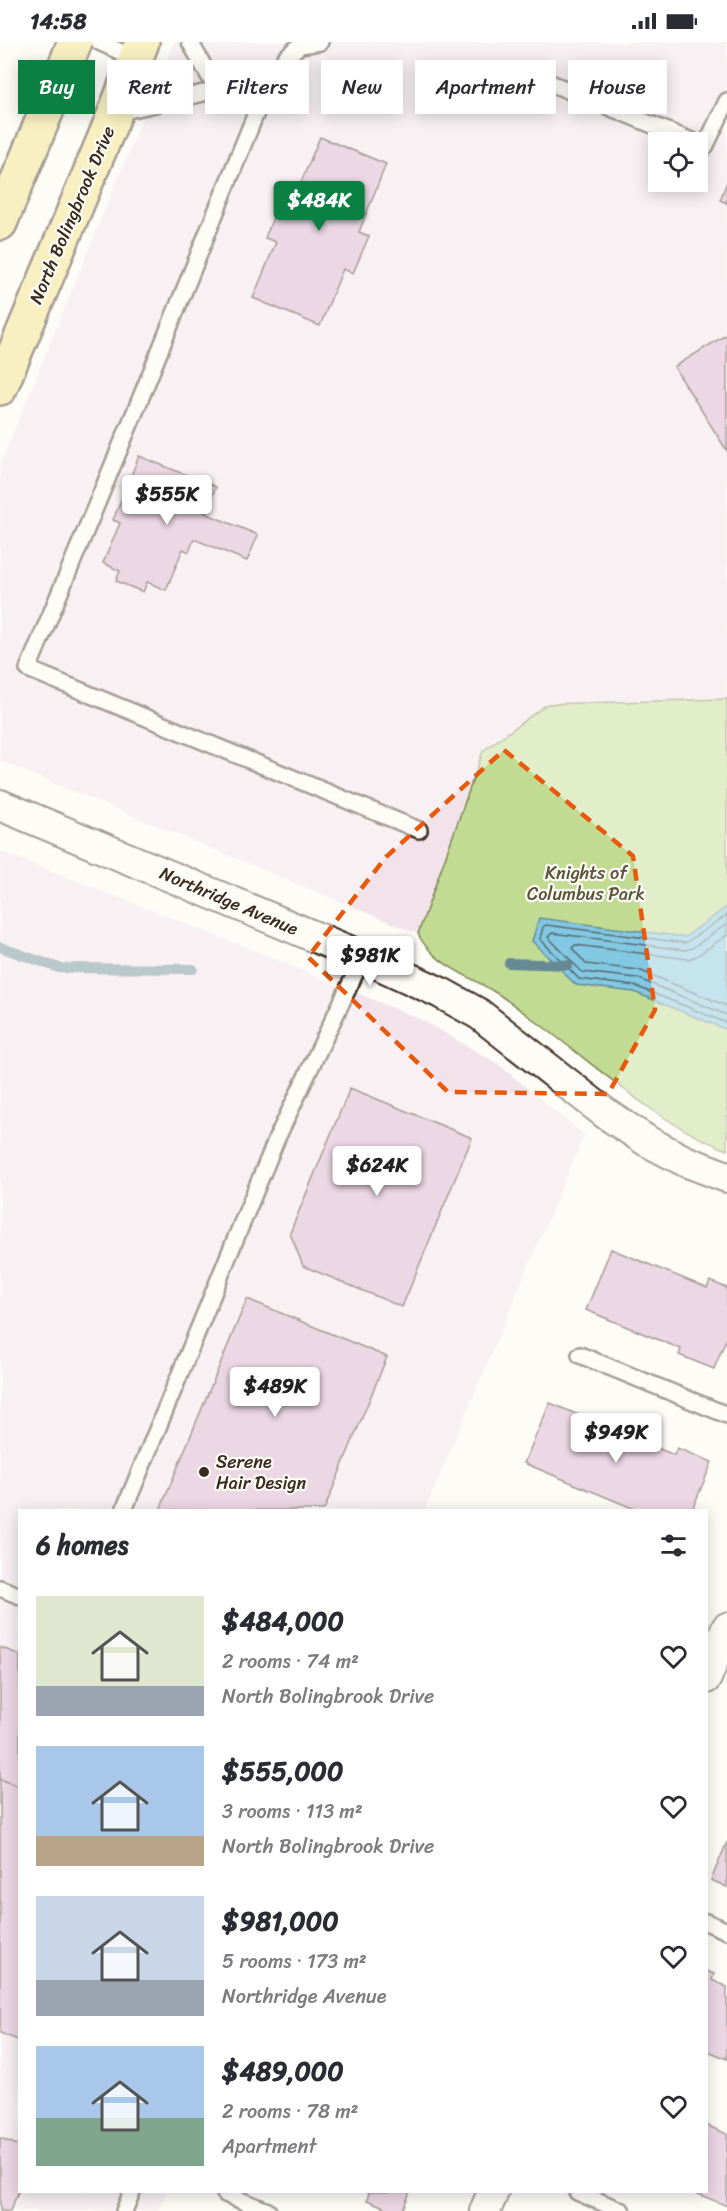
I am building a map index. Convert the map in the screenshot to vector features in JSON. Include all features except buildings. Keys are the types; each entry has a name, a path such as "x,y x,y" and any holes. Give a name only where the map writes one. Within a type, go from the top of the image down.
{"main road":[{"path":"0,223 75,42"},
{"name":"North Bolingbrook Drive","path":"0,388 115,114"}],"street":[{"name":"Northridge Avenue","path":"0,805 363,957 441,993 479,1014 604,1113 685,1161 727,1177"},
{"path":"708,1673 727,1628"},
{"path":"485,2211 493,2193"}],"lane":[{"path":"99,42 139,50"},
{"path":"190,42 205,69"},
{"path":"284,60 300,45 320,42"},
{"path":"556,85 669,132"},
{"path":"708,141 727,101"},
{"path":"256,114 28,669 418,830"},
{"path":"124,1509 277,1138 363,957"},
{"path":"580,1355 727,1415"},
{"path":"0,1588 18,1595"},
{"path":"708,1923 727,1931"},
{"path":"124,2211 132,2193"},
{"path":"225,2193 268,2211"},
{"path":"578,2193 622,2211"}],"highlighted area":[{"path":"504,750 633,856 655,1010 608,1094 448,1092 308,957 386,857"}],"shaded area":[{"path":"174,42 727,42 727,699 547,704 483,751 418,934 0,761 0,465 144,114 193,114 193,60 167,60"},
{"path":"0,851 273,958 424,1021 498,1064 584,1135 425,1509 18,1509 18,2193 166,2193 158,2211 0,2211"}],"green space":[{"name":"Knights of Columbus Park","path":"727,699 727,1150 700,1138 648,1107 506,1000 441,961 424,944 418,934 483,751 547,704"}],"water":[{"path":"727,907 727,1030 634,992 576,985 532,941 539,918 685,937"}],"waterway":[{"path":"0,947 59,968 193,969"},
{"path":"509,963 568,965"}],"place":[{"name":"Serene Hair Design","path":"204,1472"}]}
